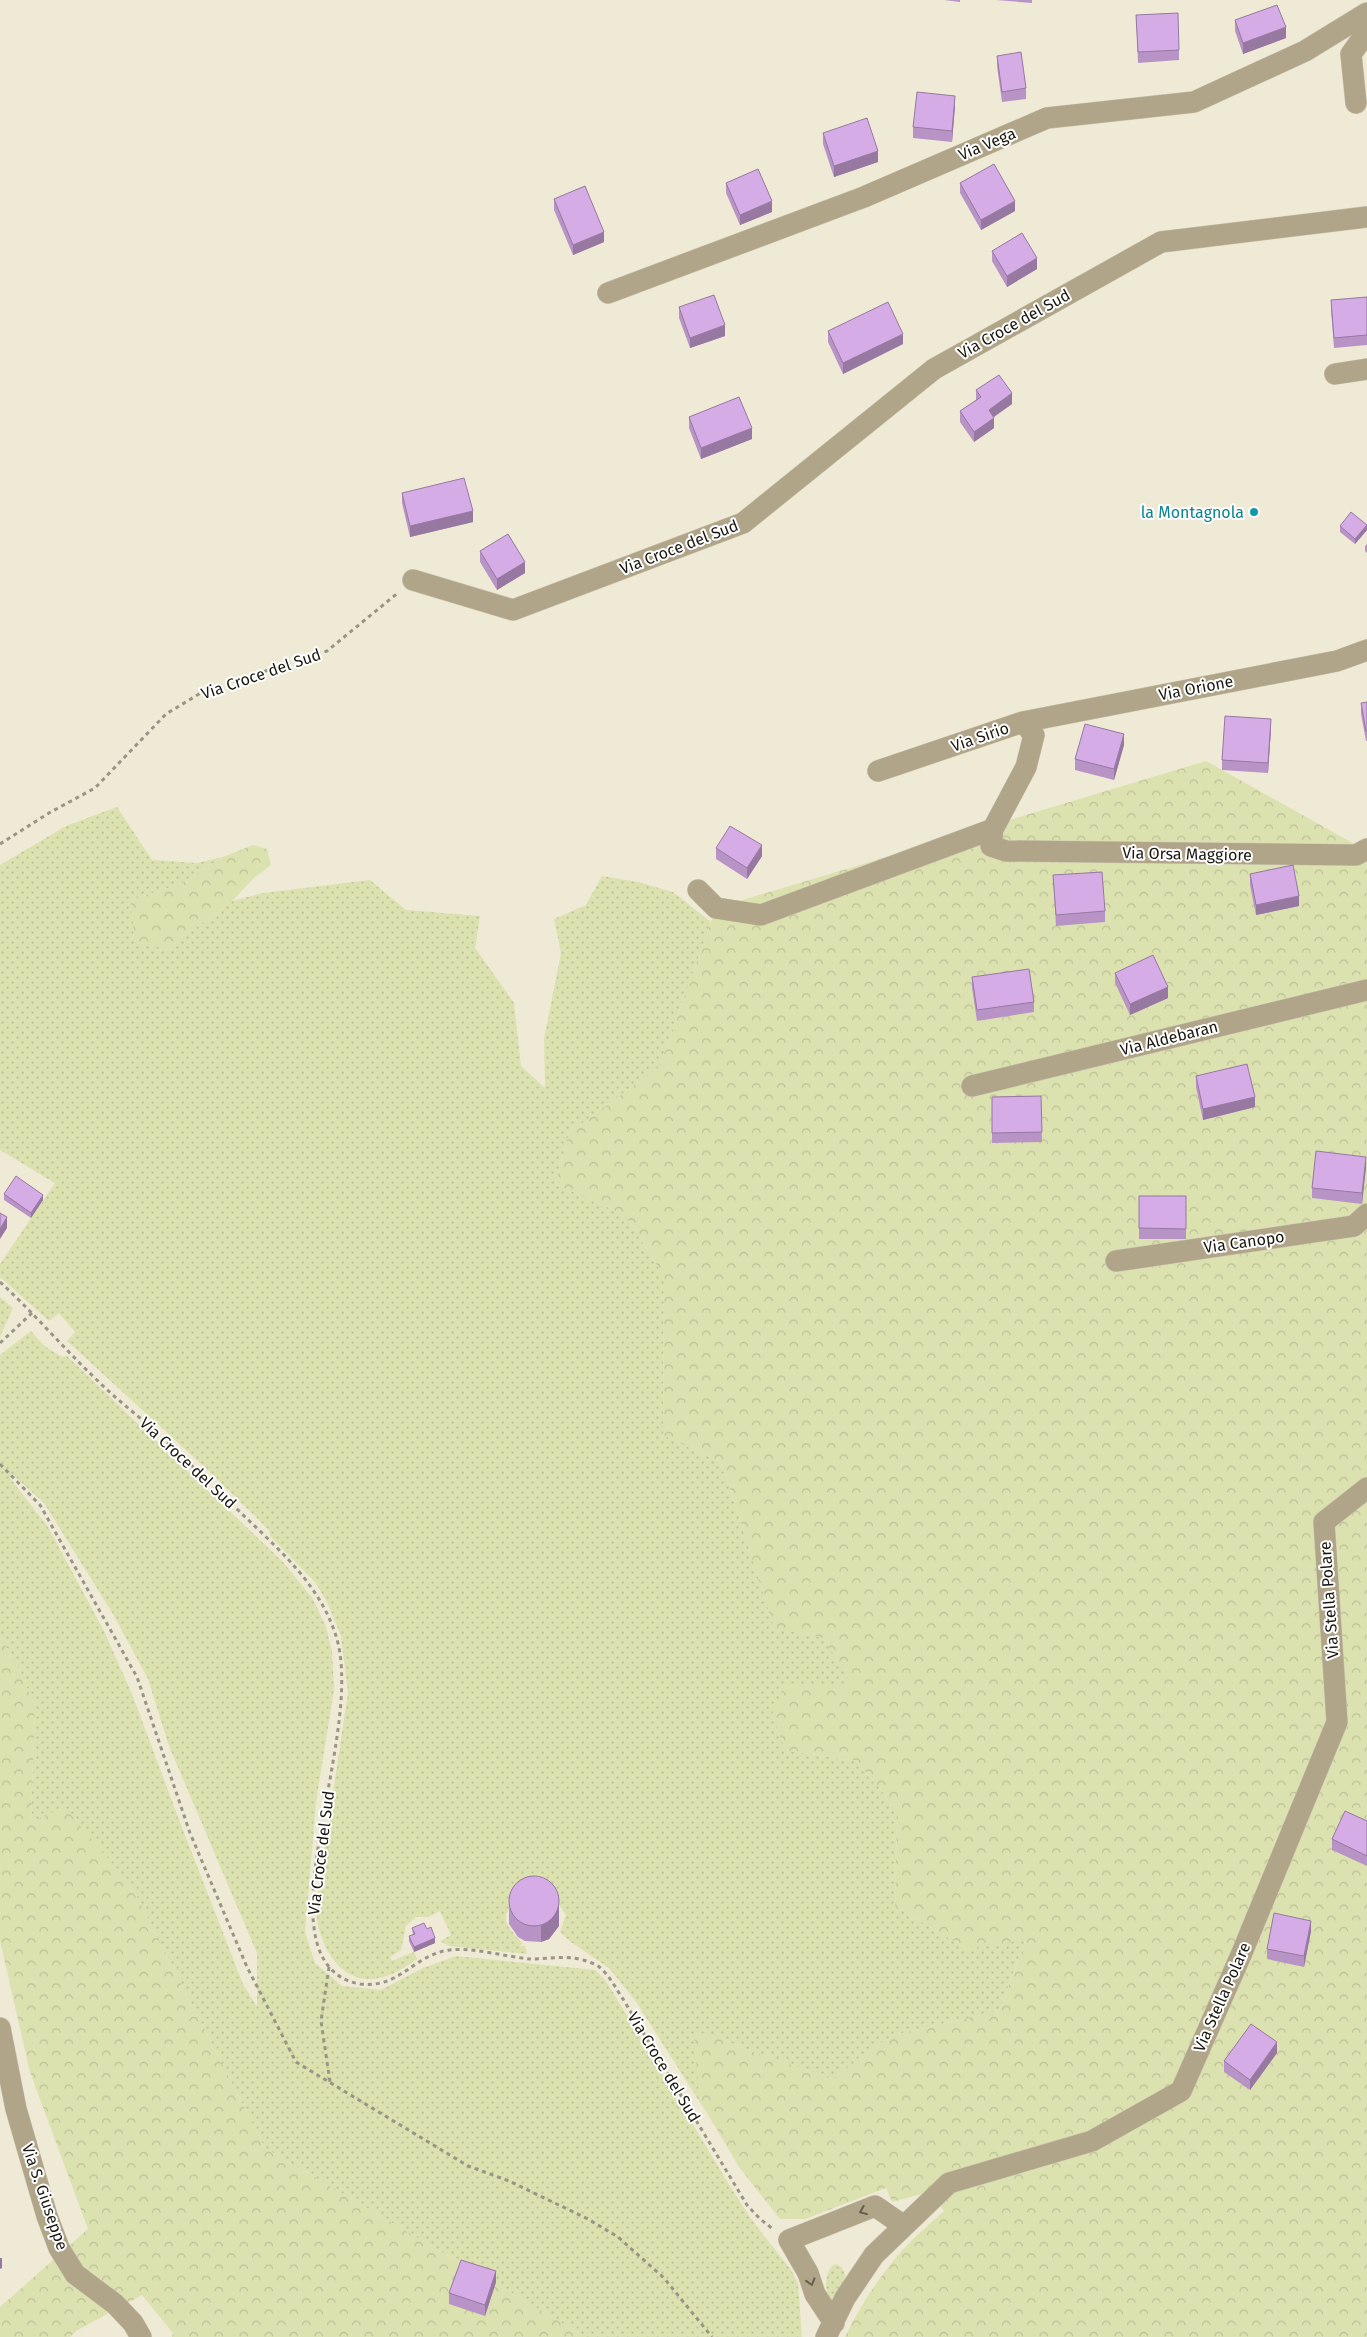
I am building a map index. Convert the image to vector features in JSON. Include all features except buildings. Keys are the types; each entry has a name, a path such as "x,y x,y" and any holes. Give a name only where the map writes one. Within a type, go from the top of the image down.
{"street":[{"name":"Via Vega","path":"608,293 864,197 1047,118 1194,102 1305,51 1367,13"},
{"path":"1356,103 1351,54 1367,32"},
{"name":"Via Croce del Sud","path":"412,580 513,610 743,523 934,369 1161,242 1367,217"},
{"path":"1335,374 1367,369"},
{"name":"Via Orione","path":"1023,722 1337,661 1367,650"},
{"name":"Via Sirio","path":"878,771 1023,722 1034,735 1026,767 993,829"},
{"path":"698,890 716,908 761,915 993,829"},
{"name":"Via Orsa Maggiore","path":"993,829 991,846 1006,851 1356,855 1367,850"},
{"name":"Via Aldebaran","path":"972,1086 1367,990"},
{"name":"Via Canopo","path":"1116,1261 1354,1226 1367,1214"},
{"name":"Via Stella Polare","path":"830,2330 845,2298 874,2255 949,2183 1092,2141 1181,2091 1241,1955 1337,1722 1324,1522 1367,1488"},
{"name":"Via S. Giuseppe","path":"0,2028 16,2109 59,2248 74,2274 114,2304 133,2323 141,2337"},
{"path":"830,2330 808,2273 789,2240 875,2206 904,2226"}],"path":[{"name":"Via Croce del Sud","path":"0,844 49,813 95,788 166,714 204,691 327,651 412,580"},
{"name":"Via Croce del Sud","path":"0,1282 32,1312 98,1382 155,1431 285,1555 313,1588 326,1610 336,1635 343,1693 317,1861 312,1920 314,1936 320,1953 328,1967 341,1978 352,1983 368,1985 384,1984 435,1954 451,1950 532,1959 558,1957 584,1960 599,1967 623,1999 747,2205 760,2219 789,2240"},
{"path":"0,1343 32,1312"},
{"path":"0,1464 40,1505 137,1677 190,1832 247,1967 296,2062 468,2166 509,2181 588,2219 618,2237 664,2278 712,2337"},
{"path":"328,1967 321,2021 330,2083"}],"green space":[{"path":"1206,761 1367,851 1367,2337 845,2337 879,2279 912,2240 944,2211 929,2192 892,2202 886,2188 805,2219 780,2219 739,2167 699,2099 694,2032 715,2036 745,2049 832,2079 893,2035 999,2011 1026,1940 967,1949 895,1906 897,1816 882,1791 856,1761 785,1750 772,1714 785,1684 851,1685 824,1638 774,1628 722,1463 663,1435 664,1276 625,1215 555,1184 569,1133 659,1067 716,908"},
{"path":"117,807 152,860 197,863 223,857 180,884 131,900 167,949 232,901 263,893 370,880 406,910 480,916 475,948 514,1003 521,1066 545,1088 544,1039 561,953 554,919 586,905 602,876 638,882 673,892 711,922 659,1067 569,1133 555,1184 625,1215 664,1276 663,1435 722,1463 774,1627 824,1638 852,1685 785,1750 856,1761 882,1791 897,1816 895,1906 967,1949 1026,1939 999,2011 893,2035 832,2079 745,2049 715,2036 699,2099 718,2131 635,2000 609,1968 571,1942 560,1932 566,1915 557,1902 510,1908 507,1913 506,1922 508,1927 522,1943 520,1946 525,1946 527,1954 449,1946 440,1941 451,1935 440,1911 428,1917 416,1917 406,1926 401,1950 390,1957 392,1961 414,1952 417,1959 397,1972 379,1978 366,1979 354,1976 335,1962 322,1939 318,1925 317,1898 348,1693 341,1636 328,1604 315,1582 270,1536 269,1530 211,1473 67,1341 75,1332 59,1313 49,1321 0,1277 0,1264 55,1183 0,1150 0,865 66,826"},
{"path":"253,845 267,849 271,865 254,878 232,901 167,949 134,943 131,900 180,884 223,857"},
{"path":"0,1297 13,1308 0,1337"},
{"path":"31,1331 50,1349 63,1357 67,1356 283,1562 313,1599 326,1627 332,1651 334,1690 316,1802 305,1932 315,1963 342,1986 381,1990 423,1968 456,1956 595,1970 606,1981 751,2219 791,2270 798,2283 802,2337 586,2337 265,2148 131,1885 31,1823 35,1706 13,1656 0,1638 0,1355","holes":["12,1474 44,1503 113,1614 148,1679 169,1746 257,1953 257,2007 243,1984 132,1694 104,1631 48,1527 10,1478"]},
{"path":"0,1638 13,1656 35,1706 31,1822 64,1807 131,1885 265,2148 586,2337 172,2337 173,2333 142,2295 76,2331 70,2337 0,2337 0,2307 88,2229 30,2072 0,1941"},
{"path":"834,2264 842,2268 846,2281 834,2301 830,2298 826,2283 829,2272"}],"place":[{"name":"la Montagnola","path":"1254,512"}]}
